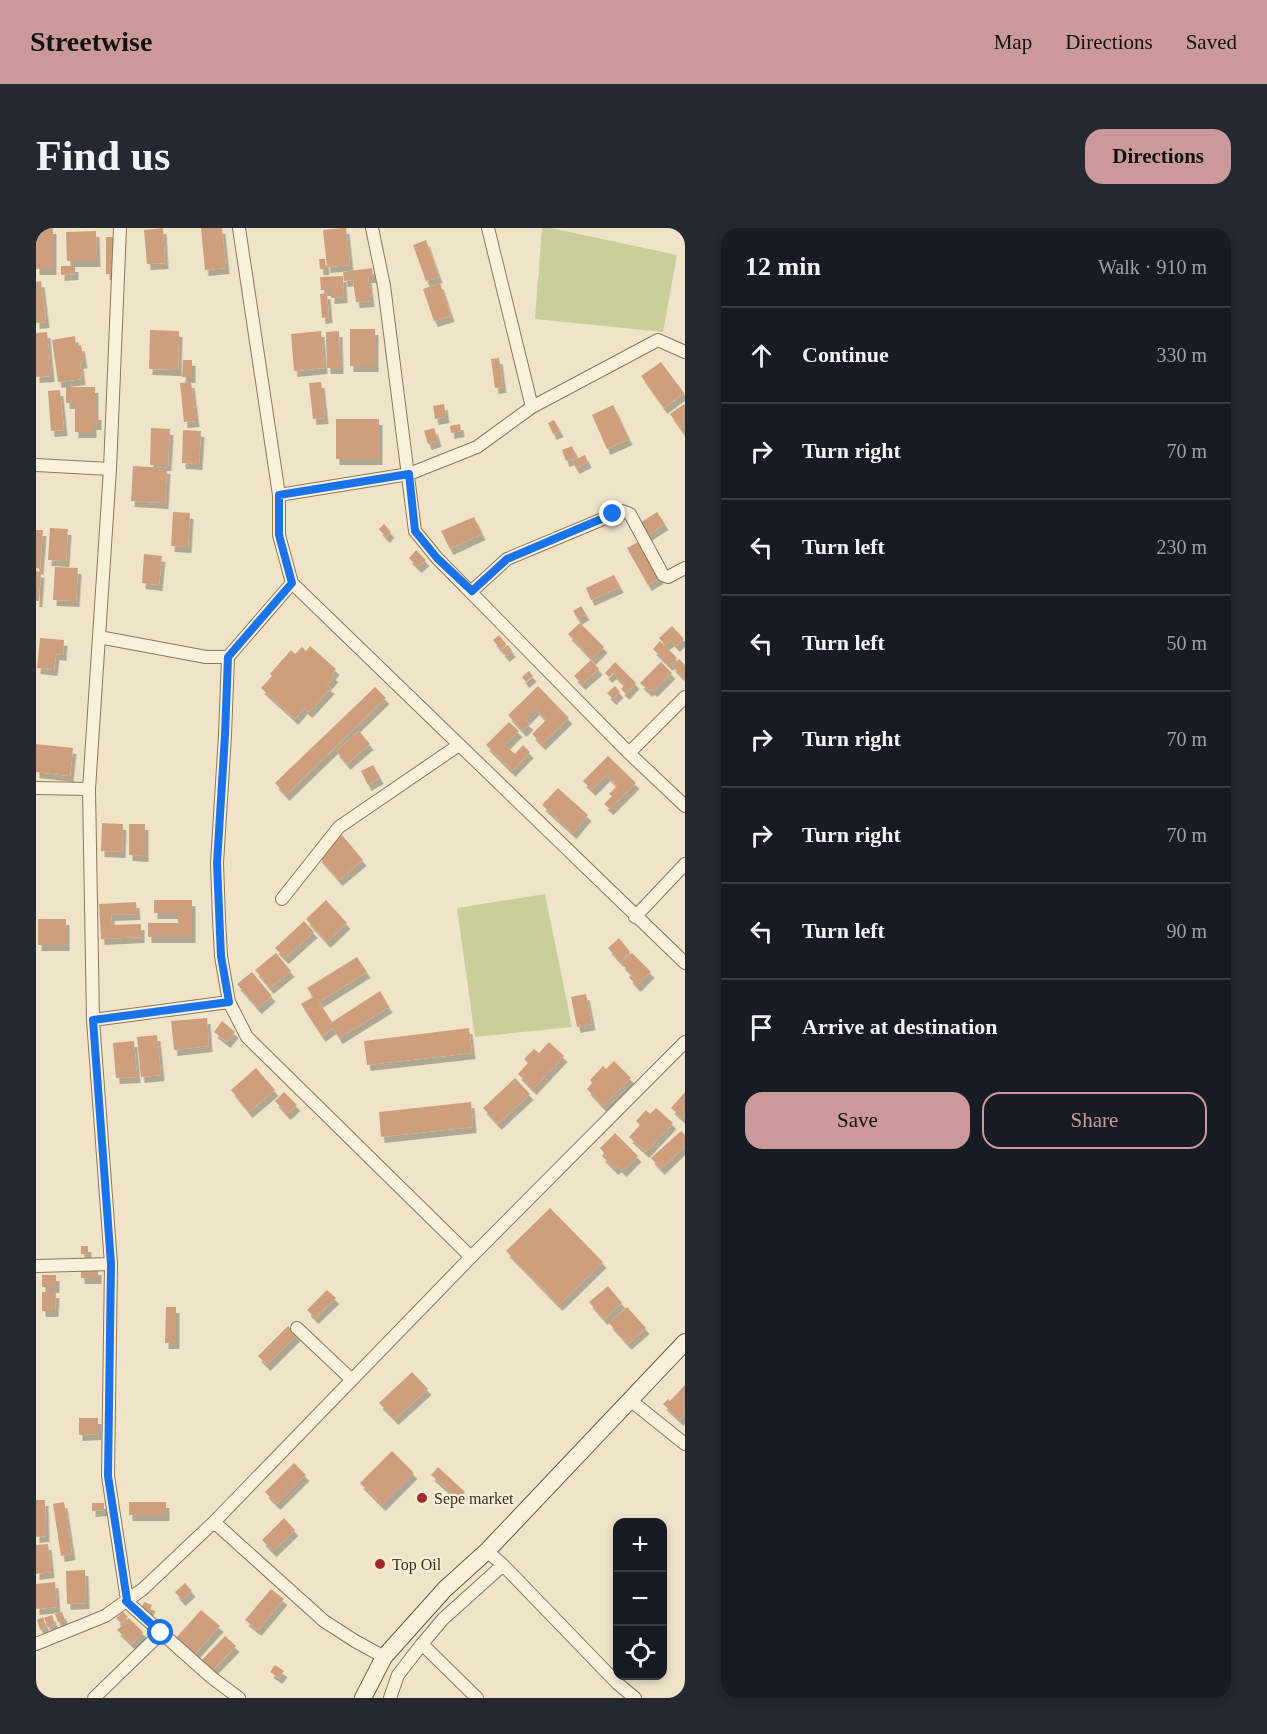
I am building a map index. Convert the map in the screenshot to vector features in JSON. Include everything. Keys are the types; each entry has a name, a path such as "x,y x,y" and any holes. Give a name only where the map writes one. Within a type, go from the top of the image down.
{"street":[{"path":"120,228 110,469 89,789 93,1020 111,1264 108,1476 127,1601 161,1633 239,1698"},
{"path":"239,228 279,495 279,535 292,583 685,963"},
{"path":"372,228 384,286 415,531 437,558 629,753 685,806"},
{"path":"488,228 532,407"},
{"path":"279,495 409,474 477,447 532,407 658,340 685,352"},
{"path":"36,465 110,469"},
{"path":"472,591 507,559 622,511 630,514 663,575 668,577 685,568"},
{"path":"292,583 228,657 217,863 221,956 229,1002 247,1037 471,1257"},
{"path":"99,637 206,657 228,657"},
{"path":"629,753 685,697"},
{"path":"282,898 339,827 459,746"},
{"path":"36,788 89,789"},
{"path":"635,917 685,864"},
{"path":"93,1020 229,1002"},
{"path":"36,1644 105,1616 143,1589 214,1522 471,1257 685,1042"},
{"path":"36,1266 111,1264"},
{"path":"297,1328 352,1380"},
{"path":"363,1698 384,1657 445,1589 487,1551 685,1342"},
{"path":"630,1400 685,1444"},
{"path":"214,1522 324,1621 384,1657"},
{"path":"487,1551 617,1683 635,1698"},
{"path":"390,1698 398,1675 443,1619 503,1565"},
{"path":"94,1698 161,1633"},
{"path":"422,1644 477,1698"}],"green space":[{"path":"542,228 677,255 663,332 535,319"},
{"path":"545,894 572,1027 475,1037 457,908"}],"building":[{"path":"36,228 53,228 53,269 36,269"},
{"path":"163,228 165,263 147,264 144,230"},
{"path":"201,228 222,228 226,268 205,270"},
{"path":"346,228 350,265 327,267 323,230"},
{"path":"96,231 97,261 67,261 66,232"},
{"path":"106,237 115,237 115,274 106,274"},
{"path":"426,240 439,277 426,281 413,245"},
{"path":"319,259 325,259 326,269 320,269"},
{"path":"61,266 75,266 75,274 61,275"},
{"path":"372,268 373,277 368,277 371,301 356,302 353,280 344,281 343,272"},
{"path":"343,276 344,297 331,298 331,290 321,290 320,277"},
{"path":"41,281 46,322 36,323 36,282"},
{"path":"440,283 451,316 434,321 423,289"},
{"path":"327,293 329,317 322,318 320,294"},
{"path":"350,329 375,329 375,366 350,366"},
{"path":"150,330 179,331 178,370 149,369"},
{"path":"321,331 324,368 294,371 291,334"},
{"path":"339,331 340,368 327,368 326,332"},
{"path":"47,332 51,376 36,377 36,333"},
{"path":"75,336 76,346 81,345 84,362 80,363 82,379 58,382 52,340"},
{"path":"499,358 503,387 495,388 491,359"},
{"path":"183,360 192,360 192,377 182,377"},
{"path":"661,362 684,393 664,408 641,376"},
{"path":"191,382 196,421 184,422 180,383"},
{"path":"321,382 325,418 313,419 309,383"},
{"path":"66,387 95,387 95,414 98,414 98,424 93,424 93,432 75,432 75,403 66,403"},
{"path":"60,390 64,430 51,431 48,391"},
{"path":"444,404 446,417 435,419 433,406"},
{"path":"613,405 629,439 607,449 592,415"},
{"path":"685,405 685,435 670,414"},
{"path":"336,419 379,419 379,459 336,459"},
{"path":"554,420 560,431 553,434 548,423"},
{"path":"460,424 461,431 451,433 450,426"},
{"path":"151,428 170,429 168,465 150,465"},
{"path":"434,428 438,441 428,444 424,431"},
{"path":"183,430 201,431 199,464 182,463"},
{"path":"572,446 577,457 566,461 562,450"},
{"path":"585,455 588,462 576,468 572,461"},
{"path":"133,466 167,468 165,503 131,501"},
{"path":"173,512 190,513 188,547 171,546"},
{"path":"657,512 665,524 648,535 640,523"},
{"path":"474,517 482,534 450,549 441,531"},
{"path":"384,524 391,532 386,537 379,529"},
{"path":"50,528 68,529 66,561 48,560"},
{"path":"36,530 43,530 40,569 36,568"},
{"path":"640,541 660,578 648,585 627,548"},
{"path":"416,550 426,560 418,567 409,558"},
{"path":"144,554 162,556 159,585 142,583"},
{"path":"55,567 78,568 76,601 53,600"},
{"path":"36,571 41,572 39,601 36,601"},
{"path":"614,575 620,587 591,600 586,588"},
{"path":"581,606 586,614 578,619 573,611"},
{"path":"580,623 604,647 592,659 568,634"},
{"path":"672,626 684,639 676,646 671,640 665,645 659,638"},
{"path":"499,635 506,644 500,649 493,640"},
{"path":"40,638 64,640 63,655 56,654 54,670 37,668"},
{"path":"660,641 677,658 669,665 653,649"},
{"path":"508,645 512,651 506,656 501,650"},
{"path":"310,646 336,669 332,674 335,676 327,685 331,688 309,712 304,708 295,719 261,688 291,650 295,654 302,647 306,651"},
{"path":"679,659 685,665 685,679 672,666"},
{"path":"591,660 599,669 582,684 574,676"},
{"path":"615,662 636,683 626,694 621,689 625,685 613,673 609,677 605,673"},
{"path":"661,662 672,673 654,691 651,689 649,691 640,683"},
{"path":"529,671 533,676 526,682 522,677"},
{"path":"538,686 569,718 542,744 532,734 546,720 536,709 525,720 530,724 523,731 508,715"},
{"path":"615,686 620,692 613,699 607,693"},
{"path":"375,687 386,698 286,795 275,783"},
{"path":"509,722 519,731 505,745 515,754 523,745 530,752 512,771 486,745"},
{"path":"359,731 370,744 347,764 336,751"},
{"path":"36,744 73,748 70,776 36,772"},
{"path":"608,756 636,783 610,809 604,804 612,796 609,794 617,786 607,775 592,790 583,781"},
{"path":"373,765 380,778 368,785 361,771"},
{"path":"558,788 588,815 573,833 542,805"},
{"path":"102,823 123,824 122,852 101,851"},
{"path":"129,824 145,824 145,856 129,855"},
{"path":"342,835 363,860 339,880 318,856"},
{"path":"154,900 192,900 192,937 148,937 148,923 178,923 178,913 154,913"},
{"path":"326,900 347,923 327,942 306,919"},
{"path":"136,902 137,914 111,915 112,925 141,924 141,937 101,939 99,904"},
{"path":"38,919 66,919 66,945 38,945"},
{"path":"304,921 314,932 285,958 275,948"},
{"path":"619,938 630,952 620,961 608,948"},
{"path":"276,953 291,971 270,988 255,970"},
{"path":"632,953 651,972 637,986 629,977 632,974 621,963"},
{"path":"357,957 367,972 319,1002 332,1022 380,991 389,1007 339,1038 333,1028 322,1036 301,1004 313,997 307,988"},
{"path":"252,972 272,996 258,1008 237,984"},
{"path":"586,994 592,1024 577,1027 571,997"},
{"path":"207,1018 209,1046 174,1050 171,1021"},
{"path":"222,1021 235,1032 227,1042 214,1032"},
{"path":"469,1028 472,1053 367,1065 364,1041"},
{"path":"157,1035 161,1075 141,1077 137,1037"},
{"path":"134,1041 137,1077 116,1078 113,1043"},
{"path":"549,1042 564,1056 533,1089 518,1074 528,1063 524,1059 534,1049 539,1053"},
{"path":"614,1061 631,1078 603,1106 587,1089 592,1083 590,1080 603,1066 606,1069"},
{"path":"256,1068 275,1090 249,1112 231,1090"},
{"path":"515,1078 530,1094 498,1124 483,1108"},
{"path":"284,1092 297,1105 287,1114 275,1101"},
{"path":"685,1092 685,1115 682,1118 671,1108"},
{"path":"471,1102 473,1127 381,1137 379,1112"},
{"path":"656,1108 673,1123 646,1152 629,1137 640,1125 636,1121 646,1110 650,1114"},
{"path":"681,1131 685,1135 685,1146 661,1169 651,1158"},
{"path":"615,1133 638,1156 623,1171 618,1166 615,1169 602,1156 604,1153 600,1148"},
{"path":"550,1208 603,1262 559,1305 506,1251"},
{"path":"81,1246 88,1246 88,1254 81,1254"},
{"path":"81,1269 98,1269 98,1278 81,1278"},
{"path":"42,1275 56,1275 56,1287 42,1287"},
{"path":"608,1286 622,1303 604,1319 589,1302"},
{"path":"327,1290 336,1298 315,1318 307,1310"},
{"path":"42,1292 56,1292 55,1311 42,1311"},
{"path":"166,1307 176,1307 176,1343 165,1343"},
{"path":"627,1307 646,1328 628,1344 609,1323"},
{"path":"288,1326 297,1335 267,1365 258,1356"},
{"path":"412,1372 428,1389 395,1419 379,1403"},
{"path":"685,1385 685,1414 680,1420 663,1404 668,1399 670,1401"},
{"path":"79,1418 98,1418 98,1434 79,1435"},
{"path":"392,1451 414,1473 382,1505 360,1483"},
{"path":"294,1463 306,1475 277,1504 265,1492"},
{"path":"438,1467 465,1492 458,1499 431,1475"},
{"path":"36,1500 45,1500 46,1536 36,1537"},
{"path":"64,1502 72,1554 61,1556 53,1504"},
{"path":"129,1502 166,1502 166,1515 129,1515"},
{"path":"92,1503 104,1503 104,1510 92,1511"},
{"path":"284,1518 295,1530 273,1551 262,1540"},
{"path":"48,1544 51,1572 36,1574 36,1545"},
{"path":"85,1570 86,1603 67,1604 66,1571"},
{"path":"55,1582 57,1607 36,1609 36,1584"},
{"path":"185,1583 192,1591 182,1600 175,1592"},
{"path":"271,1589 284,1599 258,1630 245,1620"},
{"path":"144,1602 152,1605 148,1615 140,1611"},
{"path":"201,1610 220,1626 194,1655 175,1639"},
{"path":"62,1612 65,1620 58,1622 55,1614"},
{"path":"123,1612 128,1617 121,1623 116,1618"},
{"path":"52,1615 55,1624 48,1627 44,1618"},
{"path":"43,1617 46,1627 40,1630 37,1620"},
{"path":"129,1618 143,1632 132,1644 117,1630"},
{"path":"225,1636 236,1646 211,1672 200,1662"},
{"path":"275,1665 284,1671 279,1678 270,1672"}],"place":[{"name":"Sepe market","path":"422,1498"},
{"name":"Top Oil","path":"380,1564"}],"route":[{"path":"161,1633 126,1601 108,1476 111,1264 93,1020 229,1002 221,956 217,863 228,657 292,583 279,535 279,495 409,474 415,531 437,558 472,591 507,559 613,514"}]}
